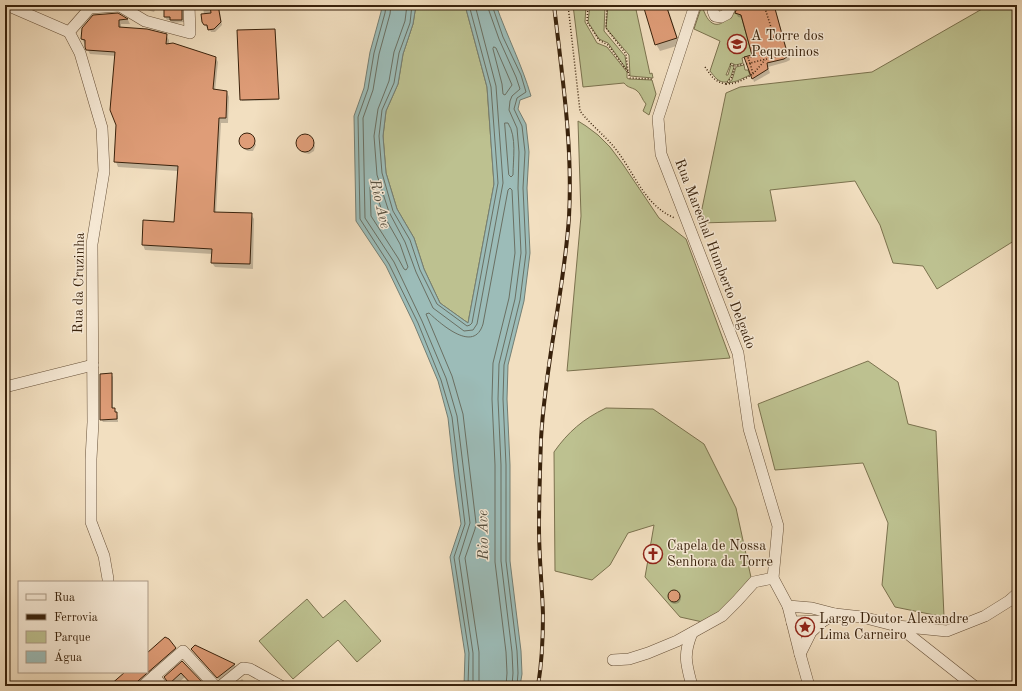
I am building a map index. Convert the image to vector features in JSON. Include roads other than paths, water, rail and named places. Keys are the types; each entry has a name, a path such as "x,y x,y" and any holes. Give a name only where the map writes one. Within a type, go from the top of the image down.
{"street":[{"path":"8,7 69,32 90,8 120,6 145,21 190,33 189,5"},
{"name":"Rua Marechal Humberto Delgado","path":"695,5 658,118 661,154 738,353 749,429 778,526 773,578"},
{"path":"713,5 715,16 721,17 727,14 731,5"},
{"name":"Rua da Cruzinha","path":"69,32 80,53 102,128 104,171 92,244 93,422 91,459 91,522 104,556 108,579"},
{"path":"5,387 93,365"},
{"path":"613,660 629,659 677,641 722,616 738,601 754,582 773,578 788,606 809,686"},
{"path":"788,606 812,608 897,626 947,631 985,616 1010,601 1017,594"},
{"path":"800,654 811,632 835,614"},
{"path":"792,622 824,621"},
{"path":"897,626 974,686"},
{"path":"919,643 923,629"},
{"path":"692,633 687,646 686,656 692,686"},
{"path":"143,686 183,651 215,686"},
{"path":"222,686 243,668 250,668 281,686"},
{"path":"154,676 162,686"}],"water":[{"name":"Rio Ave","path":"382,5 416,5 413,24 403,54 398,84 386,111 383,136 386,173 397,209 414,238 424,269 440,303 468,323 494,184 487,87 465,5 496,5 531,96 520,100 518,109 526,124 529,152 527,188 530,253 524,301 508,365 507,399 510,465 510,561 521,651 522,674 520,686 464,686 465,654 450,557 461,524 448,418 438,381 414,324 386,266 356,221 354,116 364,88 370,52"}],"railway":[{"path":"538,686 543,623 539,550 541,439 546,383 567,245 570,190 566,111 554,5"}],"place":[{"name":"A Torre dos Pequeninos","path":"737,44"},
{"name":"Capela de Nossa Senhora da Torre","path":"653,554"},
{"name":"Largo Doutor Alexandre Lima Carneiro","path":"805,627"}]}
